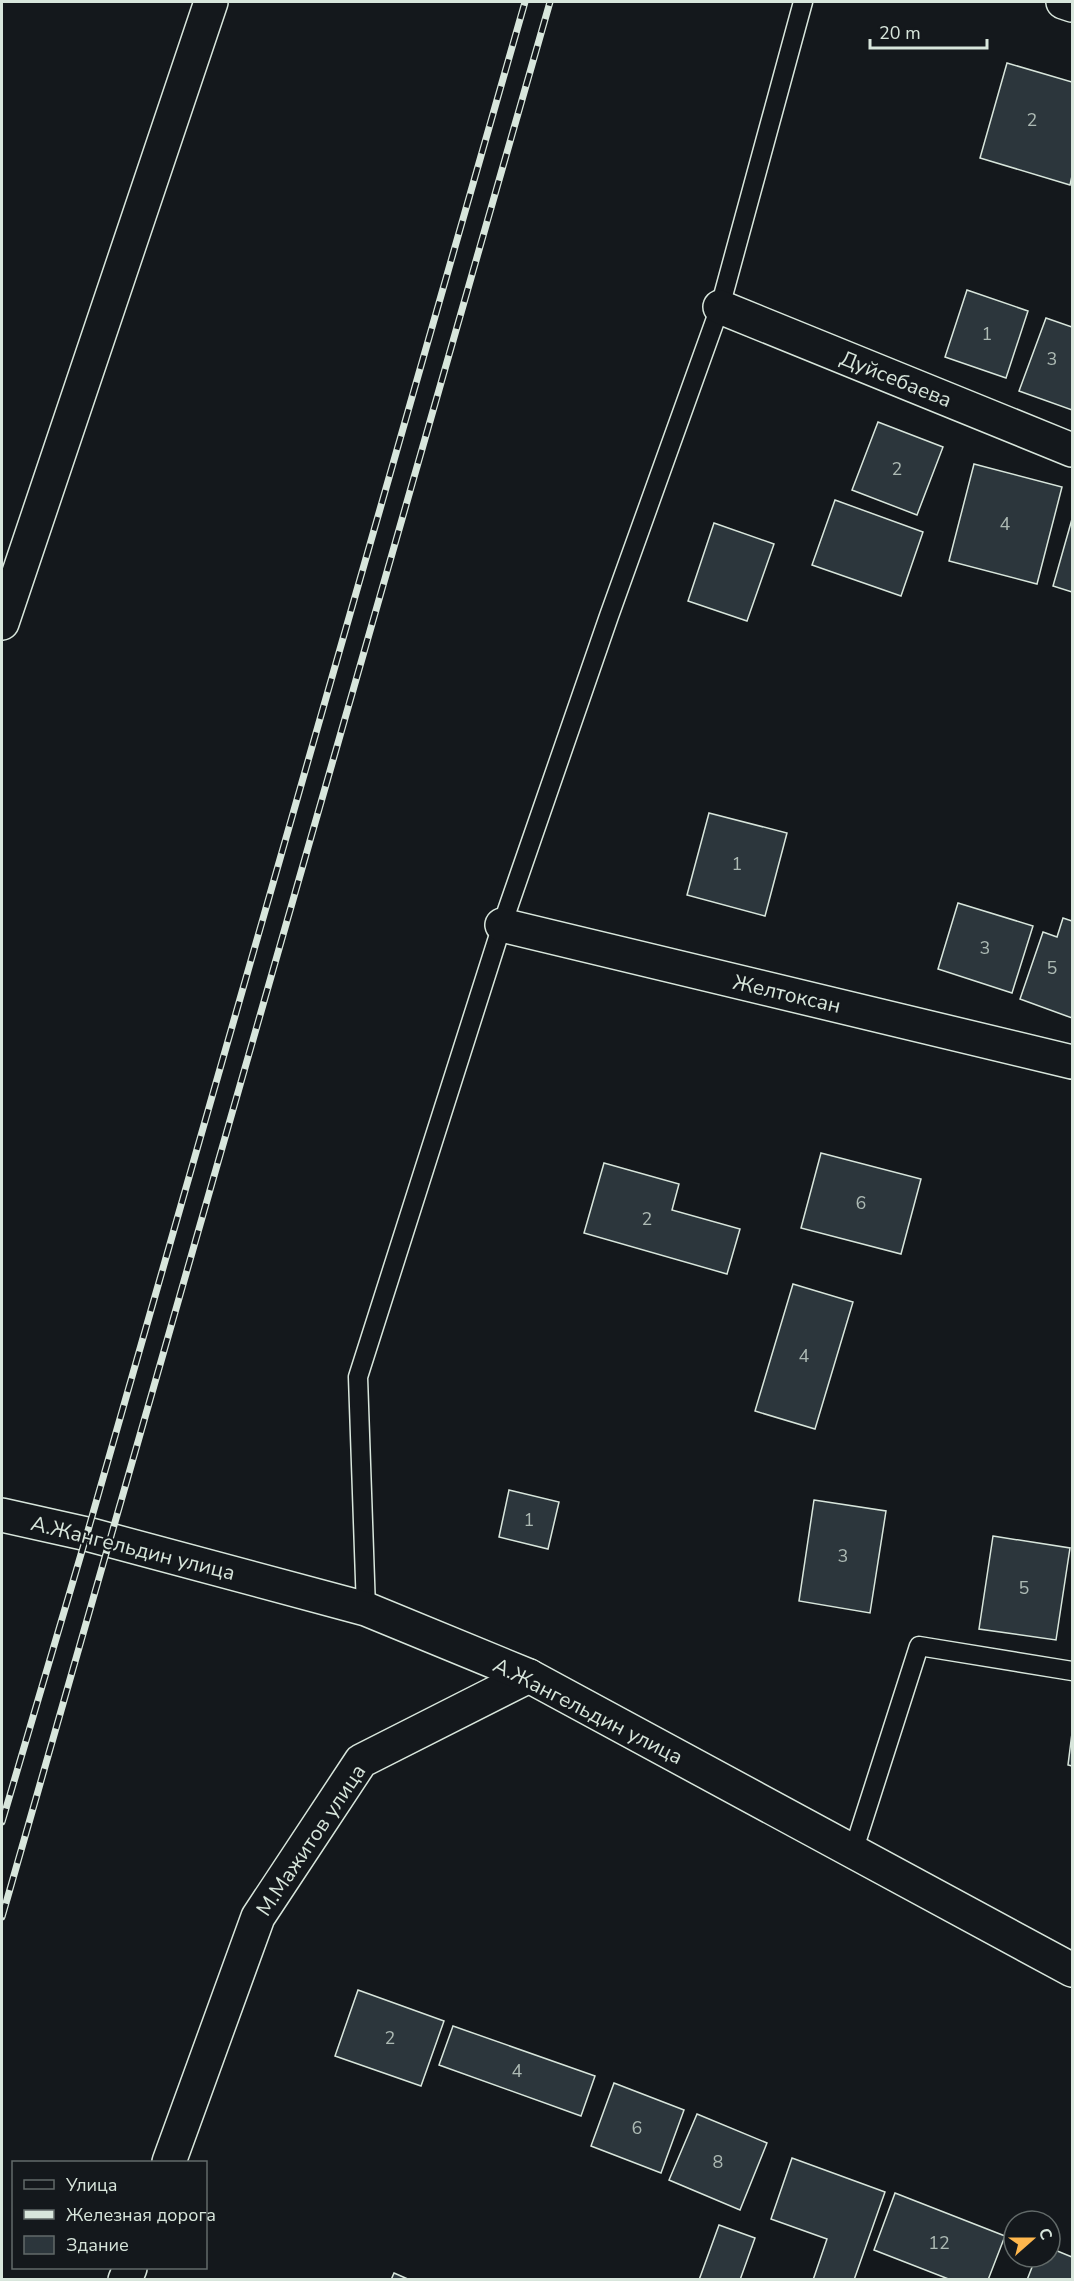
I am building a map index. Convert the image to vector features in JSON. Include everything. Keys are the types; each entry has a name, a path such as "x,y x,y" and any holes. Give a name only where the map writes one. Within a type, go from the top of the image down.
{"street":[{"path":"2,623 211,2"},
{"path":"1063,2 1072,4"},
{"name":"Дуйсебаева","path":"720,307 1072,450"},
{"name":"Желтоксан","path":"502,926 1072,1062"},
{"name":"А.Жангельдин улица","path":"2,1515 87,1534 366,1609 529,1676 1072,1970"},
{"name":"М.Мажитов улица","path":"170,2161 258,1917 361,1761 529,1676"}],"lane":[{"path":"366,1609 358,1377 502,926 609,616 720,307 803,2"},
{"path":"853,1852 919,1646 1072,1671"}],"building":[{"path":"1007,63 1072,82 1072,176 1070,185 980,158"},
{"path":"967,290 1028,311 1006,378 945,357"},
{"path":"1046,318 1072,327 1072,410 1019,391"},
{"path":"878,422 943,447 917,515 852,490"},
{"path":"974,464 1062,487 1037,584 949,561"},
{"path":"835,500 923,532 901,596 812,565"},
{"path":"1072,519 1072,592 1053,586"},
{"path":"714,523 774,544 747,621 688,601"},
{"path":"709,813 787,833 765,916 687,895"},
{"path":"958,903 1033,926 1012,993 938,969"},
{"path":"1063,918 1072,921 1072,1018 1020,999 1043,932 1057,937"},
{"path":"821,1153 921,1179 901,1254 801,1228"},
{"path":"604,1163 679,1184 672,1210 740,1229 727,1274 584,1233"},
{"path":"793,1284 853,1302 815,1429 755,1411"},
{"path":"509,1490 559,1502 548,1549 499,1537"},
{"path":"814,1500 886,1511 870,1613 799,1601"},
{"path":"993,1536 1070,1548 1056,1640 979,1629"},
{"path":"1072,1733 1072,1766 1068,1765"},
{"path":"358,1990 444,2021 421,2086 335,2056"},
{"path":"453,2026 595,2076 581,2116 439,2065"},
{"path":"614,2083 684,2110 661,2173 591,2146"},
{"path":"697,2114 767,2143 740,2210 669,2180"},
{"path":"792,2158 885,2192 854,2280 813,2280 827,2239 771,2219"},
{"path":"895,2193 1002,2235 1002,2244 988,2280 951,2280 874,2250"},
{"path":"719,2225 755,2238 740,2280 699,2280"},
{"path":"1062,2253 1072,2257 1072,2280 1027,2280 1031,2269 1062,2269"},
{"path":"394,2273 410,2280 391,2280"}],"railway":[{"path":"2,1822 87,1534 525,2"},
{"path":"2,1917 550,2"}]}
